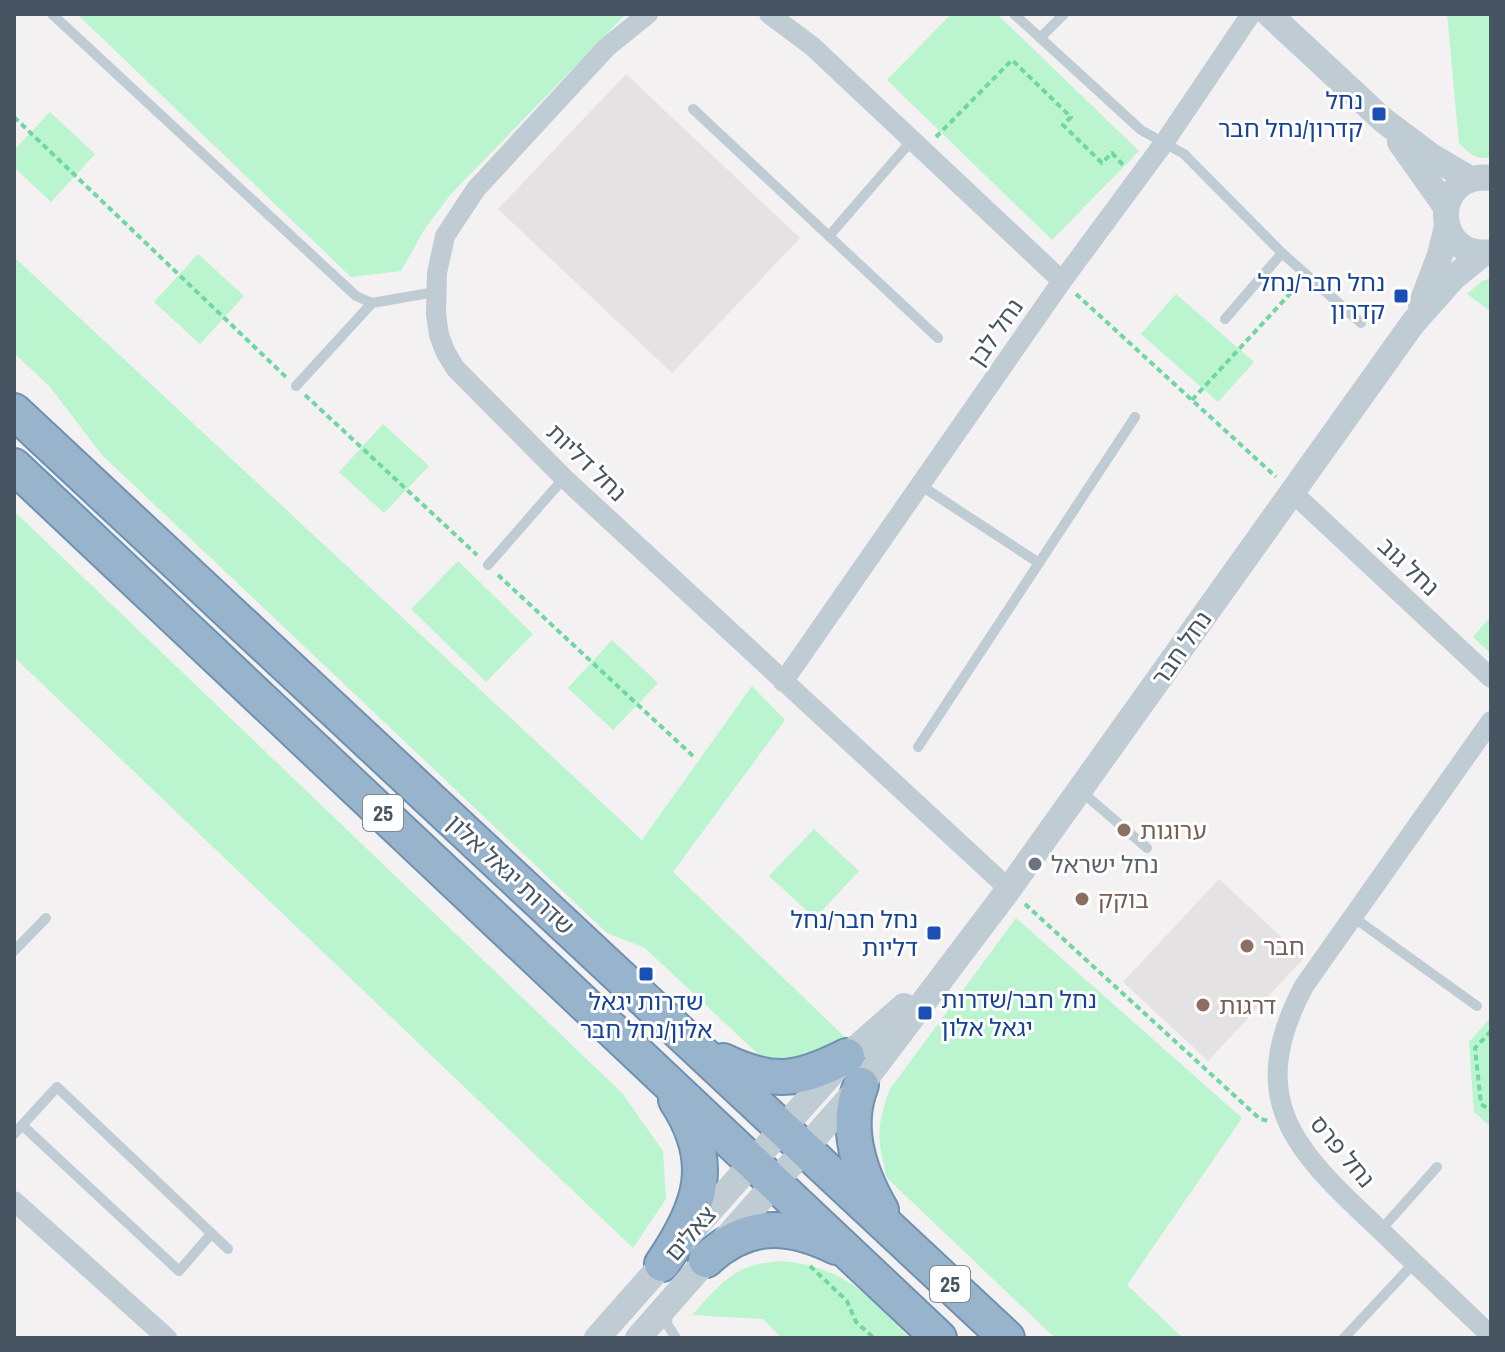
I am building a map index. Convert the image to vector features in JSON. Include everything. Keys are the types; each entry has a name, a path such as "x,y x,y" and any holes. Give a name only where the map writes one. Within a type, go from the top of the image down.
{"highway":[{"name":"שדרות יגאל אלון","path":"14,411 1007,1338"},
{"name":"שדרות יגאל אלון","path":"14,466 939,1338"},
{"path":"695,1044 716,1058 750,1073 780,1078 854,1071 852,1113 856,1149 867,1183 894,1231"},
{"path":"652,1067 691,1126 701,1166 699,1195 694,1210 662,1264"},
{"path":"706,1260 734,1239 750,1233 785,1230 820,1239 859,1263"}],"street":[{"name":"נחל דליות","path":"648,14 607,47 476,189 457,215 445,236 435,292 439,335 445,351 455,368 564,478 1009,889"},
{"path":"769,14 812,46 1062,281"},
{"name":"נחל לבן","path":"783,682 1062,281 1164,143 1251,14"},
{"path":"1269,14 1383,120 1431,156 1485,177"},
{"path":"1383,120 1447,216 1451,235 1465,249 1488,253"},
{"path":"1447,216 1455,189 1485,177"},
{"name":"נחל חבר","path":"1413,323 1429,285 1447,216"},
{"name":"נחל חבר","path":"763,1172 946,970 1009,889 1413,323 1453,278 1488,253"},
{"name":"נחל גוב","path":"1292,492 1491,678"},
{"name":"נחל פרס","path":"1491,721 1304,986 1288,1016 1279,1044 1278,1073 1288,1125 1316,1167 1491,1336"},
{"name":"צאלים","path":"638,1338 706,1260 763,1172"},
{"name":"צאלים","path":"597,1338 662,1264 763,1172"},
{"path":"14,1201 166,1338"}],"lane":[{"path":"52,14 356,296 372,303 435,292"},
{"path":"1014,14 1141,130 1184,154 1282,253 1361,323"},
{"path":"1040,38 1064,14"},
{"path":"693,109 938,338"},
{"path":"829,236 917,145"},
{"path":"1225,319 1282,253"},
{"path":"296,386 372,303"},
{"path":"918,747 1135,417"},
{"path":"488,565 564,478"},
{"path":"920,485 1039,563"},
{"path":"1080,790 1147,848"},
{"path":"1353,917 1477,1006"},
{"path":"14,951 46,918"},
{"path":"14,1134 57,1087 228,1249"},
{"path":"22,1125 179,1271 211,1234"},
{"path":"1380,1231 1437,1167"},
{"path":"1344,1338 1414,1263"},
{"path":"669,1302 667,1324 676,1338"}],"path":[{"path":"917,145 1012,60 1071,117 1063,125 1102,163 1112,153 1138,179"},
{"path":"14,117 296,386 693,756"},
{"path":"1192,400 1308,275"},
{"path":"1062,281 1292,492"},
{"path":"1009,889 1260,1119 1288,1125"},
{"path":"1491,1031 1475,1048 1481,1104 1491,1111"},
{"path":"808,1264 847,1301 856,1322 874,1338"}],"shaded area":[{"path":"626,74 800,238 672,373 498,209"},
{"path":"1219,879 1304,958 1208,1061 1123,982"}],"green space":[{"path":"77,14 626,14 450,195 424,230 401,271 351,277"},
{"path":"951,14 997,14 1139,151 1052,240 887,80"},
{"path":"1447,14 1491,14 1491,157 1477,157 1459,143"},
{"path":"50,112 95,154 51,202 14,167 14,150"},
{"path":"198,254 244,296 200,344 154,302"},
{"path":"14,257 642,840 752,686 785,720 673,872 850,1042 794,1064 759,1055 645,948 607,933 102,455 50,387 14,353"},
{"path":"1491,278 1491,312 1467,294 1482,281"},
{"path":"1176,294 1254,362 1218,402 1141,334"},
{"path":"383,424 429,466 384,513 339,472"},
{"path":"14,511 622,1093 663,1151 666,1199 633,1248 14,657"},
{"path":"458,561 533,634 486,682 411,609"},
{"path":"1491,616 1491,654 1473,637"},
{"path":"612,640 658,683 613,730 568,688"},
{"path":"814,829 859,871 815,918 769,876"},
{"path":"1016,918 1242,1118 1127,1285 1183,1338 1055,1338 887,1178 880,1133 882,1113 890,1089"},
{"path":"1491,1017 1491,1127 1474,1112 1469,1042"},
{"path":"782,1261 824,1270 840,1277 868,1297 910,1338 781,1338 763,1319 692,1315 712,1293 741,1270"}],"place":[{"name":"נחל קדרון/נחל חבר","path":"1379,114"},
{"name":"נחל חבר/נחל קדרון","path":"1401,296"},
{"name":"ערוגות","path":"1124,830"},
{"name":"נחל ישראל","path":"1035,864"},
{"name":"בוקק","path":"1082,899"},
{"name":"נחל חבר/נחל דליות","path":"934,933"},
{"name":"חבר","path":"1247,946"},
{"name":"שדרות יגאל אלון/נחל חבר","path":"646,974"},
{"name":"דרגות","path":"1203,1005"},
{"name":"נחל חבר/שדרות יגאל אלון","path":"925,1013"}]}
